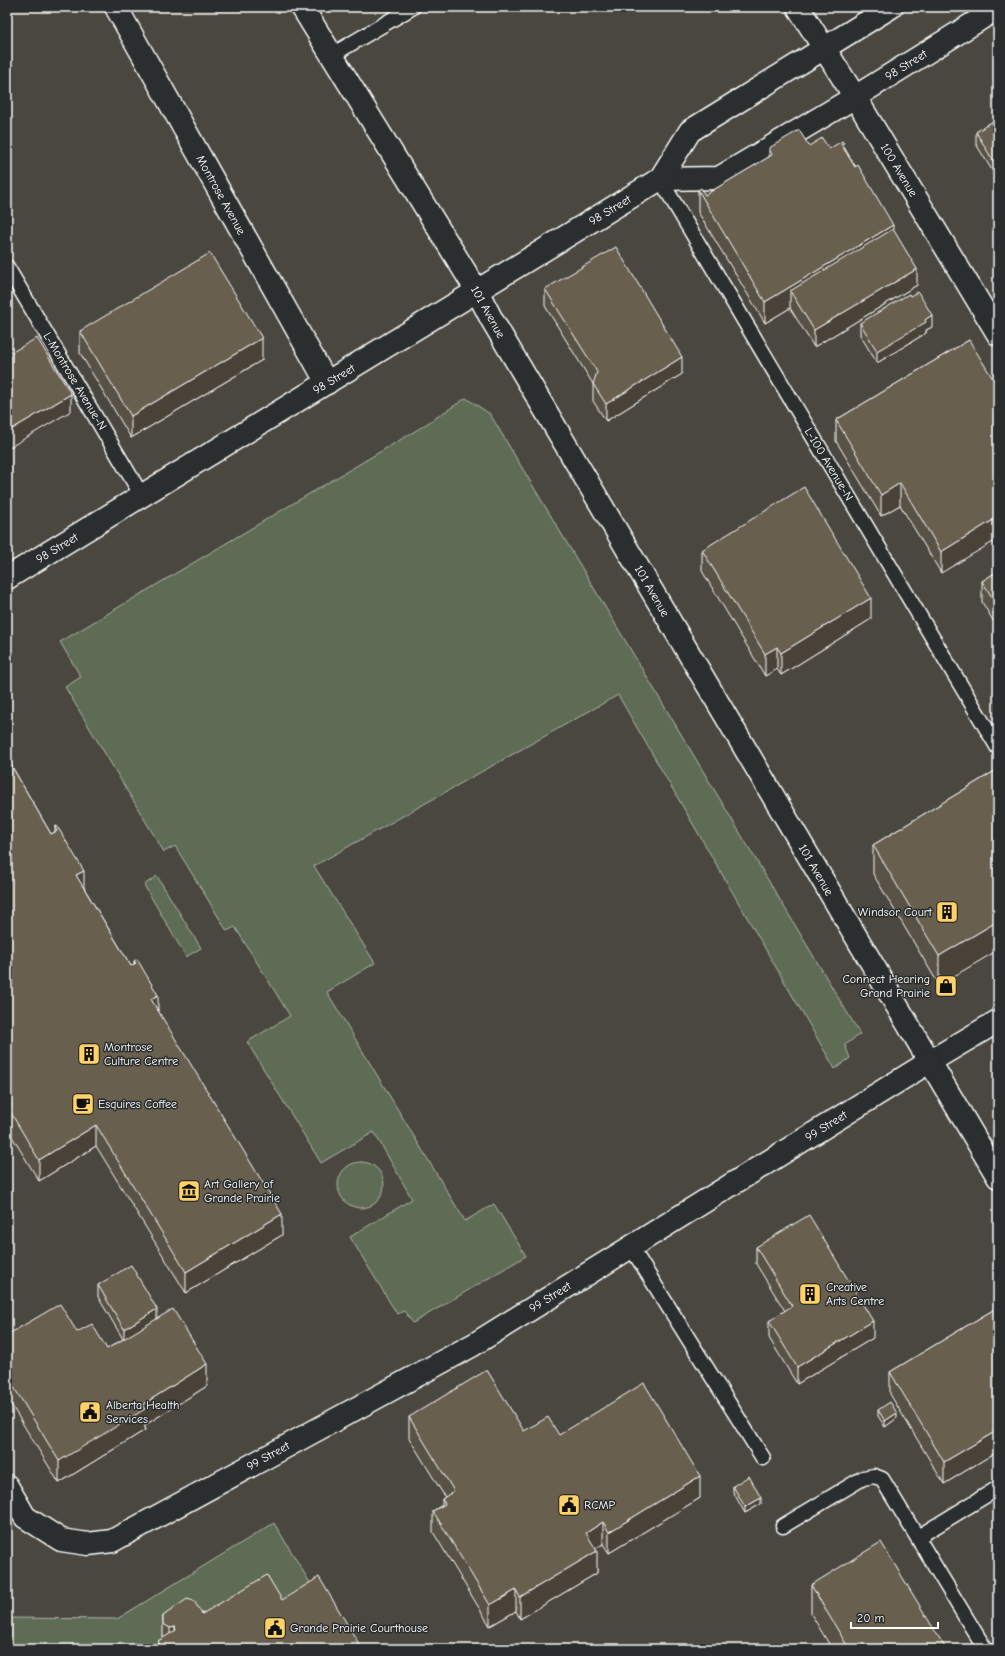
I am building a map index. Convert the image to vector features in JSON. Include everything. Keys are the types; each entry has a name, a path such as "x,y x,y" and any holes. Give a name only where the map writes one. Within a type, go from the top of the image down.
{"street":[{"name":"Montrose Avenue","path":"116,7 327,383"},
{"name":"101 Avenue","path":"302,7 477,291 492,320 998,1177"},
{"name":"100 Avenue","path":"798,7 855,97 998,334"},
{"name":"98 Street","path":"7,578 660,179 690,131 891,7"},
{"name":"98 Street","path":"660,179 719,178 855,97 998,8"},
{"name":"99 Street","path":"7,1486 25,1517 61,1540 88,1544 112,1541 473,1345 929,1062 998,1021"}],"lane":[{"path":"332,55 413,7"},
{"name":"L-100 Avenue-N","path":"660,179 998,748"},
{"name":"L-Montrose Avenue-N","path":"7,266 142,496"},
{"path":"631,1247 763,1458"},
{"path":"783,1526 863,1478 874,1476 882,1479 985,1649"},
{"path":"918,1537 998,1488"}],"shaded area":[{"path":"7,7 798,7 824,49 891,7 998,7 998,1649 7,1649"}],"green space":[{"path":"466,398 490,414 860,1034 845,1045 850,1058 835,1069 618,695 314,866 375,963 327,992 465,1221 494,1204 526,1256 413,1323 404,1311 397,1314 350,1237 412,1199 374,1132 321,1163 247,1042 290,1016 235,927 227,931 175,846 164,852 65,687 81,677 60,642 420,428"},
{"path":"157,876 201,948 186,957 144,885"},
{"path":"361,1162 374,1166 380,1172 384,1185 380,1198 374,1204 361,1208 348,1204 342,1198 338,1185 342,1172 348,1166"},
{"path":"274,1523 350,1649 7,1649 7,1618 117,1619"}],"building":[{"path":"998,118 998,169 976,132"},
{"path":"799,130 809,146 822,138 829,149 842,141 844,143 841,144 855,167 858,165 893,225 765,302 698,190 701,188 705,195 772,155 769,148"},
{"path":"893,229 917,269 814,330 790,291"},
{"path":"616,247 682,357 606,404 593,384 597,372 545,289"},
{"path":"210,253 262,338 131,416 80,331"},
{"path":"918,292 932,315 925,320 926,322 877,351 860,323 909,294 910,296"},
{"path":"37,338 71,394 7,432 7,355"},
{"path":"969,340 998,387 998,517 941,552 900,483 881,495 836,420"},
{"path":"804,487 871,598 781,653 777,647 765,654 702,550"},
{"path":"998,571 998,607 982,581"},
{"name":"Montrose Culture Centre","path":"7,758 51,834 57,831 55,827 57,826 84,871 76,875 131,966 136,963 134,961 137,959 158,995 151,999 282,1214 186,1272 96,1125 39,1160 8,1108 12,1106 7,1097"},
{"name":"Windsor Court","path":"998,769 998,921 939,956 873,845"},
{"name":"Creative Arts Centre","path":"809,1215 873,1321 797,1367 769,1321 792,1306 756,1247"},
{"path":"131,1265 157,1309 124,1329 98,1285"},
{"name":"Alberta Health Services","path":"60,1304 77,1332 92,1324 107,1349 173,1309 207,1364 142,1405 145,1409 59,1461 7,1376 7,1335"},
{"path":"998,1307 998,1430 944,1462 890,1372"},
{"name":"RCMP","path":"487,1370 524,1431 548,1417 559,1435 644,1383 700,1476 609,1532 603,1522 586,1533 597,1551 520,1597 516,1590 490,1605 433,1511 445,1504 442,1499 454,1491 409,1417"},
{"path":"890,1402 897,1413 885,1421 878,1410"},
{"path":"749,1476 761,1498 745,1507 733,1486"},
{"path":"881,1542 946,1649 849,1649 811,1585"},
{"path":"267,1575 282,1600 319,1577 362,1649 163,1649 158,1641 176,1630 175,1627 170,1628 163,1624 163,1616 187,1599 194,1601 202,1614"}],"place":[{"name":"Windsor Court","path":"947,912"},
{"name":"Connect Hearing Grand Prairie","path":"946,986"},
{"name":"Montrose Culture Centre","path":"89,1054"},
{"name":"Esquires Coffee","path":"83,1104"},
{"name":"Art Gallery of Grande Prairie","path":"189,1191"},
{"name":"Creative Arts Centre","path":"810,1294"},
{"name":"Alberta Health Services","path":"90,1412"},
{"name":"RCMP","path":"569,1505"},
{"name":"Grande Prairie Courthouse","path":"275,1628"}]}
